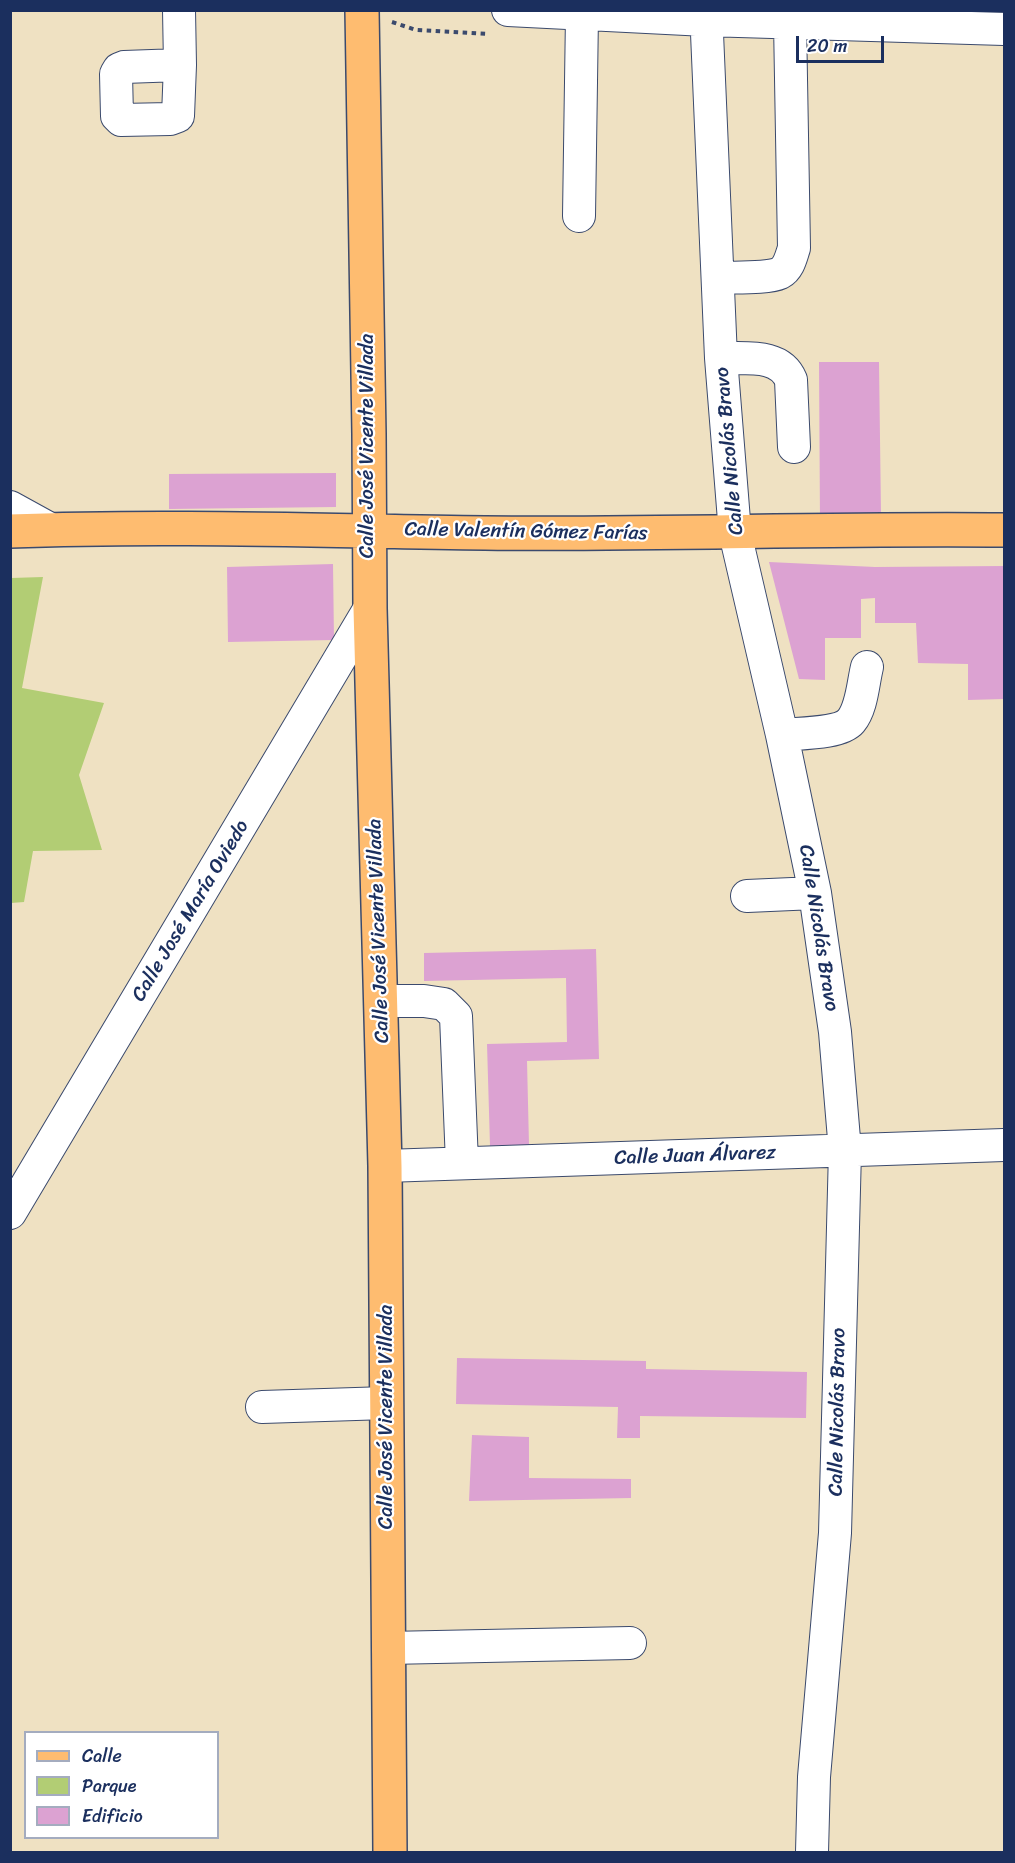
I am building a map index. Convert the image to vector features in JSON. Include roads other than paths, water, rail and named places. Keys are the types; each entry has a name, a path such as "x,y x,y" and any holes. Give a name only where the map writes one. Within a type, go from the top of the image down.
{"main road":[{"name":"Calle José Vicente Villada","path":"362,10 370,608 385,1166 390,1852"},
{"name":"Calle Valentín Gómez Farías","path":"10,531 369,530 484,533 735,533 900,528 1005,530"}],"street":[{"path":"179,10 180,65"},
{"path":"508,10 582,15 706,15 789,22 1005,29"},
{"path":"579,216 582,15"},
{"name":"Calle Nicolás Bravo","path":"706,15 721,358 735,533 782,735 815,893 835,1032 845,1151 835,1533 814,1777 812,1852"},
{"path":"718,278 754,277 781,273 789,265 794,248 789,22"},
{"path":"721,358 770,360 781,365 788,372 791,380 794,447"},
{"path":"10,507 50,530"},
{"name":"Calle José María Oviedo","path":"10,1213 370,608"},
{"path":"782,735 840,729 850,723 855,714 867,667"},
{"path":"747,896 815,893"},
{"path":"381,1001 424,1001 444,1004 456,1016 462,1163"},
{"name":"Calle Juan Álvarez","path":"385,1166 1005,1144"},
{"path":"262,1407 387,1403"},
{"path":"388,1648 630,1643"}]}
